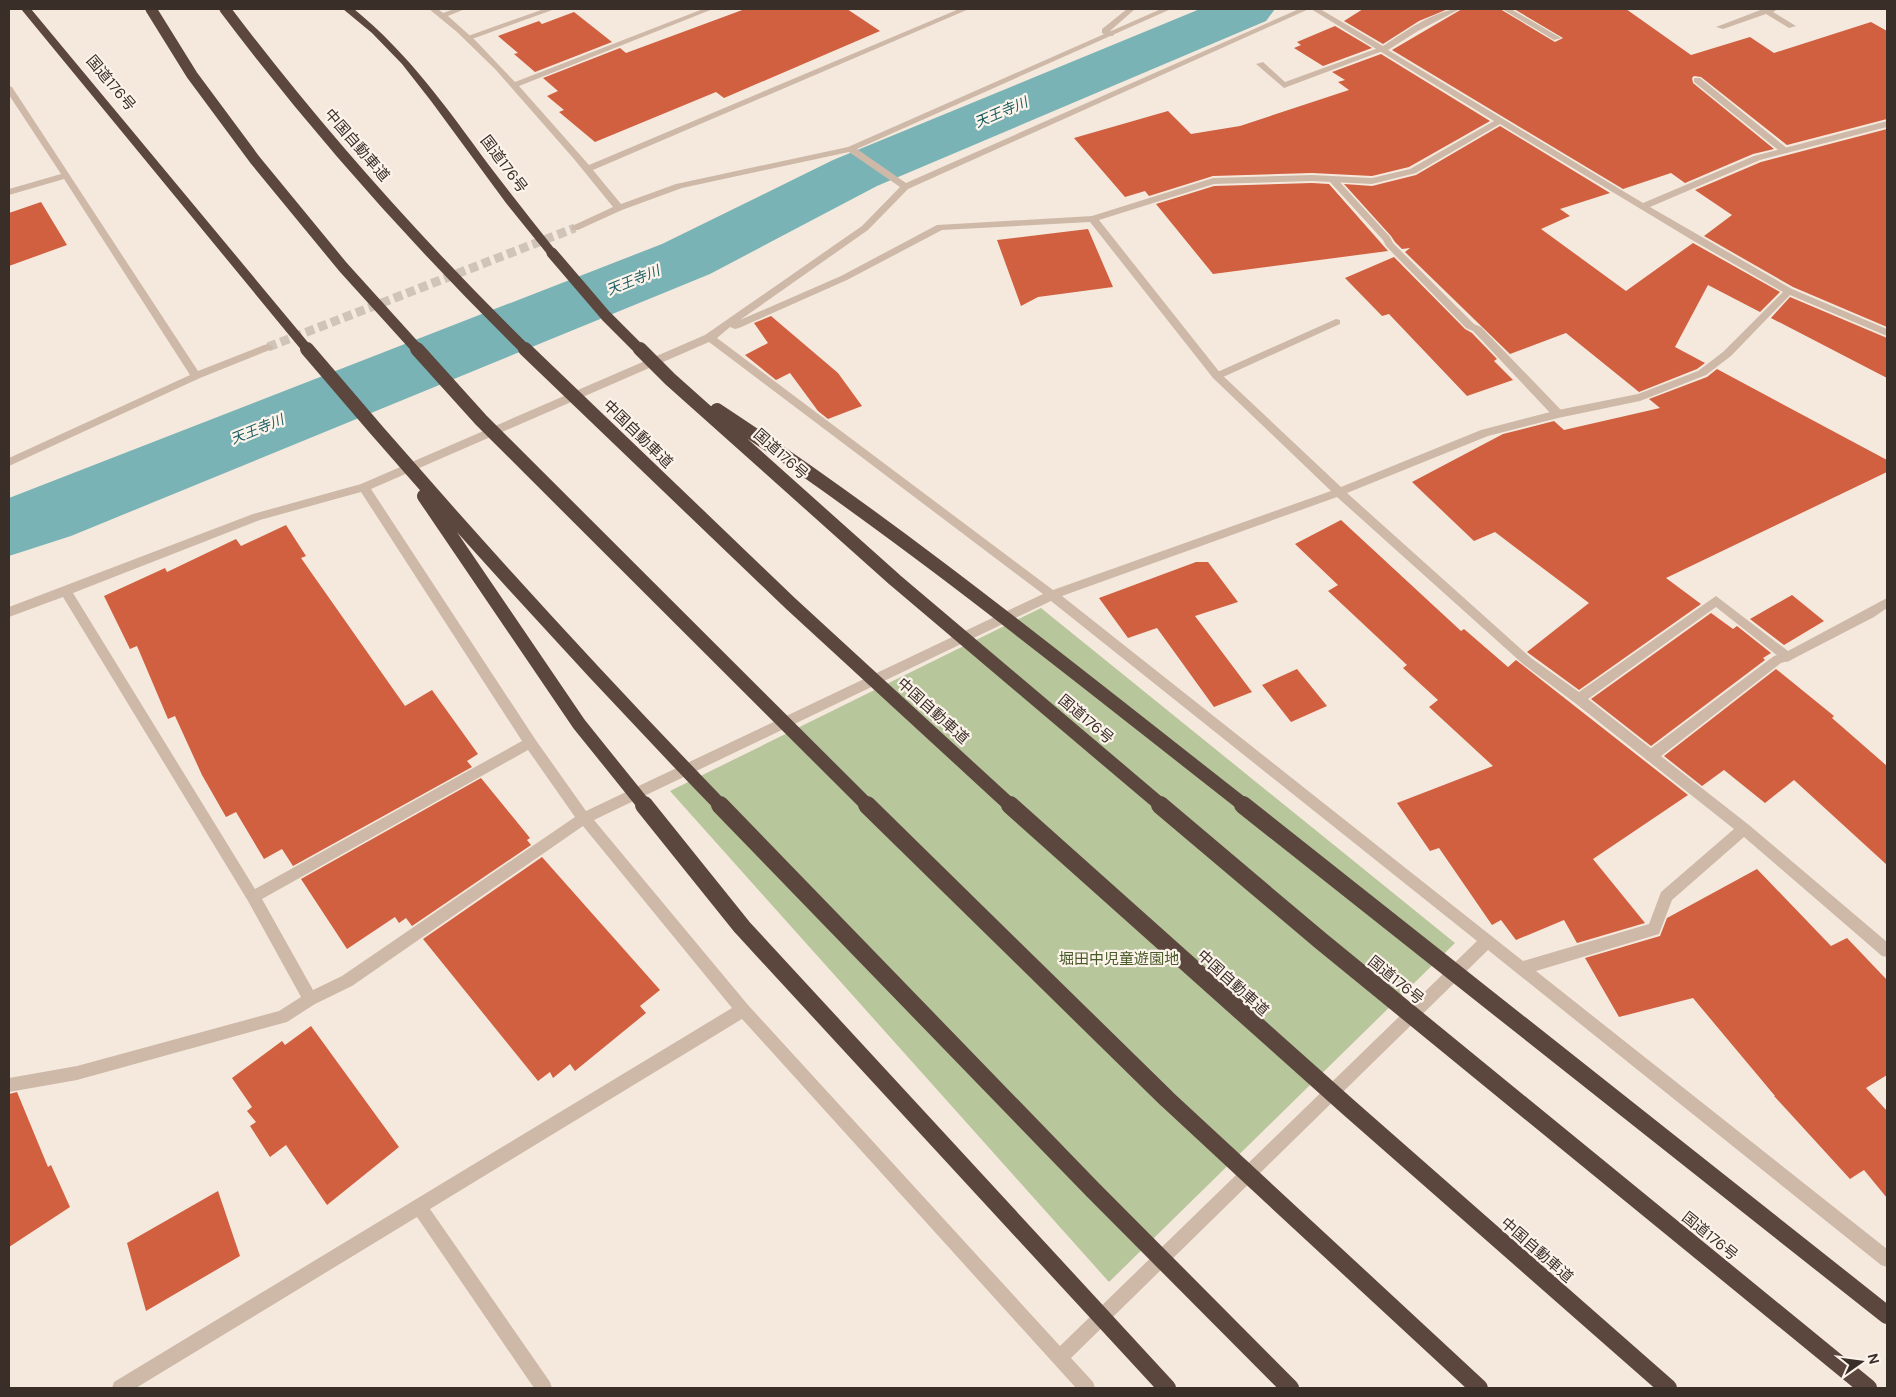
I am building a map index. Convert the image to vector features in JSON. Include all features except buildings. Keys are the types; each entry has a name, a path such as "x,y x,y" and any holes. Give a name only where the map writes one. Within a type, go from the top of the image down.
{"highway":[{"name":"国道176号","path":"26,9 395,453 638,720 1092,1189 1290,1388"},
{"path":"151,9 192,75 255,160 343,267 480,420 723,663 1167,1099 1479,1388"},
{"name":"中国自動車道","path":"225,9 262,61 416,239 559,382 783,598 1247,1020 1668,1388"},
{"name":"国道176号","path":"348,9 375,31 405,62 435,99 510,201 552,253 606,316 670,378 903,586 1313,934 1868,1388"},
{"path":"670,378 802,466 940,567 1393,922 1887,1315"},
{"path":"395,453 580,724 742,927 1167,1388"}],"street":[{"path":"433,9 469,37 588,168 620,208"},
{"path":"442,16 461,9"},
{"path":"469,37 551,9"},
{"path":"514,85 709,9"},
{"path":"588,168 965,9"},
{"path":"1110,34 1105,31 1131,9"},
{"path":"575,228 620,208 679,186 851,149 1168,9"},
{"path":"709,337 865,228 899,183 1305,9"},
{"path":"1315,9 1695,238 1789,291 1887,333"},
{"path":"1284,85 1384,49 1415,29 1456,9"},
{"path":"1506,9 1557,38"},
{"path":"1720,27 1770,10 1792,26"},
{"path":"1260,64 1292,93"},
{"path":"1697,80 1785,151"},
{"path":"9,89 196,376"},
{"path":"9,612 257,517 364,488 844,278 940,227 1093,219 1213,181 1312,178 1372,181 1413,171 1501,120"},
{"path":"1644,206 1757,158 1887,124"},
{"path":"851,149 899,183"},
{"path":"9,192 66,175"},
{"path":"1333,180 1387,239 1389,244 1470,326 1477,329 1558,414"},
{"path":"1093,219 1217,376 1338,492 1527,661 1579,699 1744,829 1887,951"},
{"path":"9,1085 77,1073 282,1017 310,999 347,981 584,818 1052,595 1338,492 1485,432 1640,396 1702,373 1727,354 1789,291"},
{"path":"1217,376 1336,322"},
{"path":"709,337 1052,595 1887,1259"},
{"path":"9,462 196,376 268,347"},
{"path":"364,488 530,743 584,818 743,1010 1087,1388"},
{"path":"66,591 253,897 310,999"},
{"path":"1579,699 1716,601 1787,656"},
{"path":"1650,756 1778,659 1870,614 1887,602"},
{"path":"253,897 530,743"},
{"path":"1523,968 1654,929 1666,896 1744,829"},
{"path":"1059,1358 1487,941"},
{"path":"120,1388 743,1010"},
{"path":"420,1207 544,1388"}],"green space":[{"name":"堀田中児童遊園地","path":"1041,608 1455,943 1109,1282 670,791"}],"waterway":[{"name":"天王寺川","path":"9,527 43,516 686,259 855,173 1247,9"}],"tunnel":[{"path":"268,347 575,228"}]}
